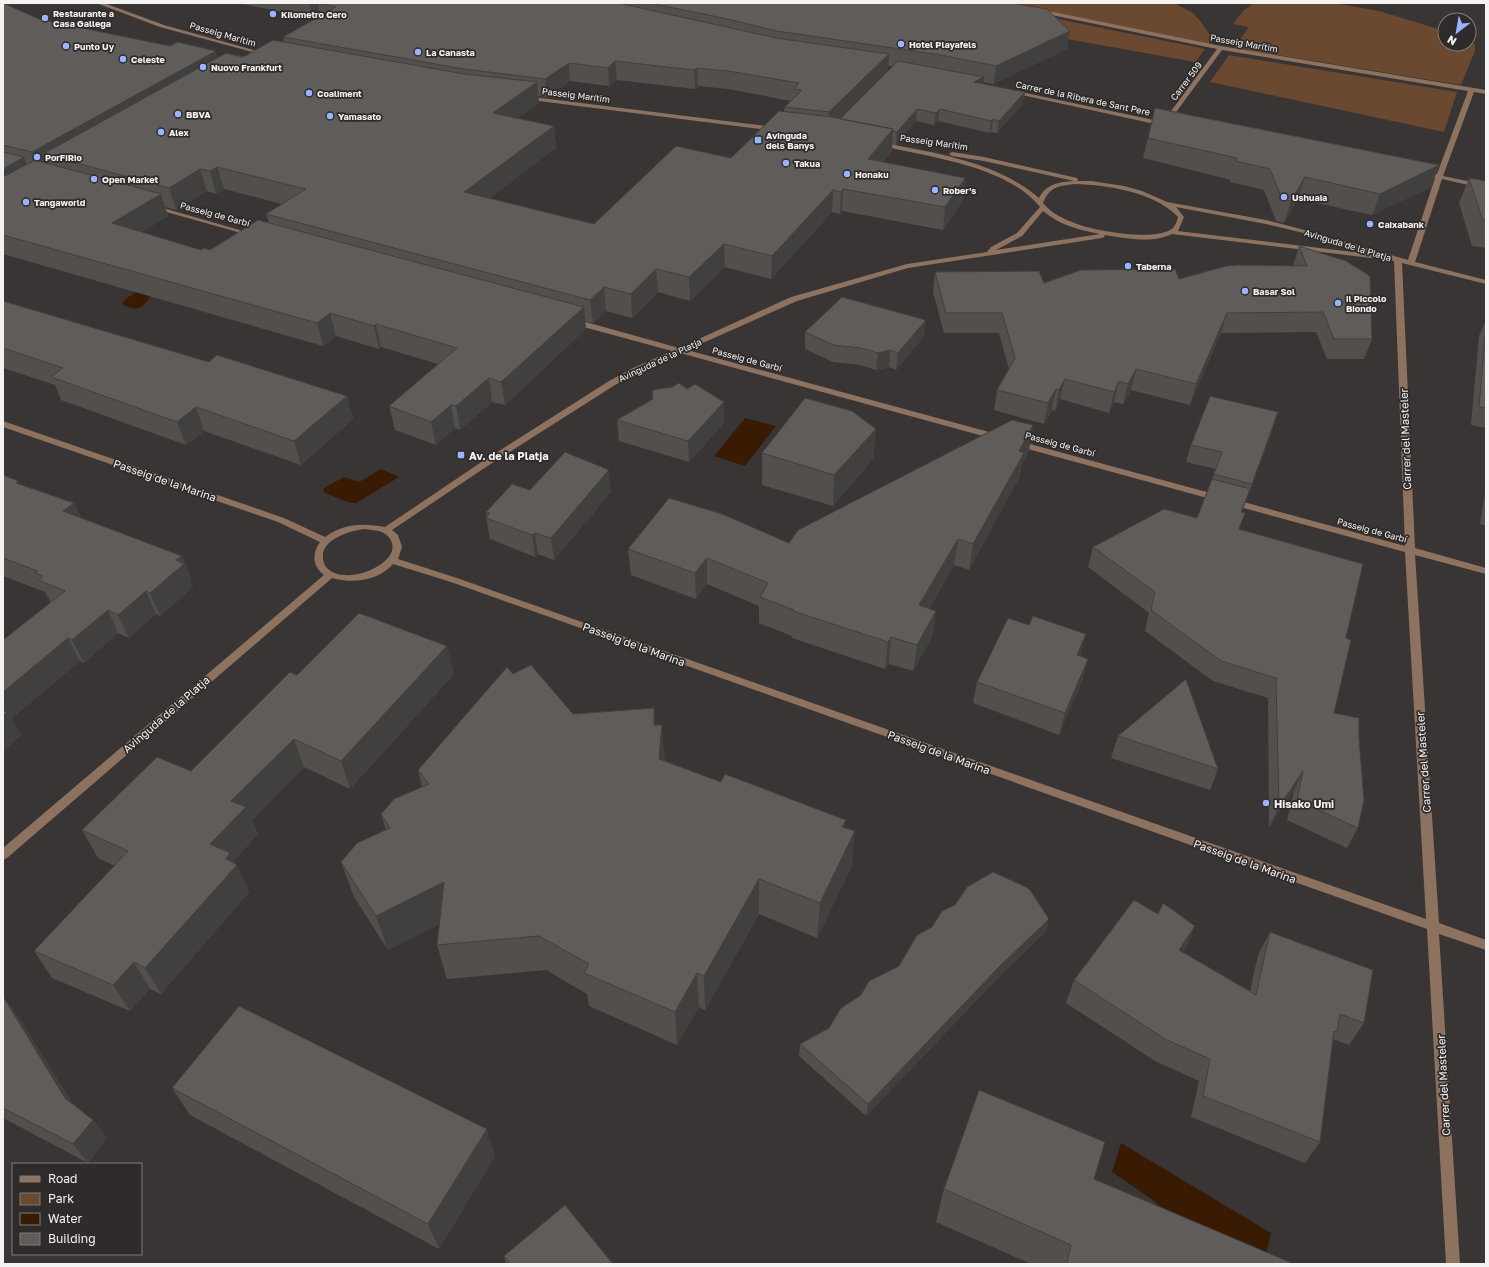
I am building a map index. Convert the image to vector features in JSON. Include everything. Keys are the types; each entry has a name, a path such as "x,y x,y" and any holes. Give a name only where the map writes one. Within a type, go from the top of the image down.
{"street":[{"name":"Passeig Marítim","path":"99,3 162,26 273,56"},
{"name":"Passeig Marítim","path":"1032,9 1221,48 1486,92"},
{"name":"Carrer 509","path":"1165,124 1221,48"},
{"path":"248,59 264,49"},
{"path":"1411,263 1472,89"},
{"name":"Carrer de la Ribera de Sant Pere","path":"1001,90 1173,125"},
{"name":"Passeig Marítim","path":"521,98 779,129"},
{"name":"Passeig Marítim","path":"1090,182 984,159 876,143 951,159 1007,178 1042,205 1048,212 1067,223 1095,232 1113,234"},
{"path":"1416,172 1486,187"},
{"name":"Avinguda de la Platja","path":"989,252 998,245 1015,237 1026,228 1042,205 1049,188 1065,182 1090,182"},
{"path":"1090,182 1143,194 1166,204 1174,209 1181,217 1175,230 1170,232"},
{"name":"Passeig de Garbí","path":"142,204 265,238"},
{"name":"Avinguda de la Platja","path":"1166,204 1266,222 1303,231 1398,260"},
{"name":"Avinguda de la Platja","path":"386,530 483,465 612,383 636,370 794,299 907,266 989,252 1113,234 1152,236 1170,232 1398,260"},
{"path":"1398,260 1486,282"},
{"name":"Carrer del Masteler","path":"1398,260 1410,551 1454,1264"},
{"name":"Passeig de Garbí","path":"565,319 1486,571"},
{"name":"Passeig de la Marina","path":"3,424 281,520 326,541"},
{"path":"358,526 376,527 386,530 396,538 398,545 396,556 384,568 367,576 348,578 330,574 322,569 318,557 320,549 326,541 340,532 358,526"},
{"name":"Passeig de la Marina","path":"392,561 462,583 1486,945"},
{"name":"Avinguda de la Platja","path":"3,855 330,574"}],"green space":[{"path":"979,3 1205,49 1195,62 1039,34"},
{"path":"1010,3 1174,3 1193,13 1213,40 1209,44"},
{"path":"1254,3 1334,3 1379,11 1437,29 1437,52 1475,52 1461,85 1234,48 1249,27 1233,24 1243,11"},
{"path":"1229,55 1457,92 1444,132 1210,82"}],"water":[{"path":"155,279 152,292 142,306 131,308 123,305 122,303 127,298"},
{"path":"745,418 776,426 745,466 714,456"},
{"path":"381,469 399,477 356,503 350,503 323,492 324,488 344,477 359,482"},
{"path":"1121,1143 1271,1233 1264,1264 1193,1236 1153,1200 1112,1172"}],"building":[{"path":"3,3 39,19 170,46 178,42 216,51 32,152 3,145"},
{"path":"318,3 618,3 776,38 889,54 829,112 785,107 802,90 794,89 799,83 728,71 697,68 694,70 615,61 608,68 569,63 545,79 464,69 283,37 336,7"},
{"path":"649,3 1011,3 1047,9 1070,31 996,66 941,55 777,31"},
{"path":"273,40 464,74 537,82 493,113 554,126 464,192 594,224 676,146 731,158 779,111 832,117 893,129 868,159 965,178 945,207 843,189 841,192 833,190 772,256 724,244 689,277 656,269 631,294 604,287 590,300 266,214 306,189 217,167 210,171 200,169 169,188 43,154 226,53 243,57"},
{"path":"898,61 984,77 974,82 1025,92 999,121 993,119 991,121 940,109 936,113 917,109 897,132 893,131 893,129 840,119"},
{"path":"1155,108 1439,165 1380,194 1305,177 1291,201 1282,199 1270,169 1236,161 1237,158 1148,138"},
{"path":"3,152 24,157 3,169"},
{"path":"35,160 161,194 112,223 201,250 204,248 210,250 258,220 584,307 501,382 489,378 456,406 451,405 431,422 389,406 457,348 376,324 374,326 330,313 317,323 3,235 3,177"},
{"path":"1469,178 1486,181 1486,221 1483,221"},
{"path":"1299,246 1346,261 1370,276 1372,339 1334,339 1323,312 1227,313 1196,384 1136,369 1128,384 1119,381 1114,392 1065,379 1059,390 1056,389 1048,403 997,390 1015,358 1002,313 946,313 935,272 1039,271 1044,283 1081,270 1175,269 1179,279 1226,266 1307,266"},
{"path":"842,297 926,320 898,353 890,350 878,353 861,348 834,345 805,332"},
{"path":"3,301 209,362 217,355 347,396 294,441 196,407 177,422 51,377 63,368 3,348"},
{"path":"1486,327 1486,408 1479,407"},
{"path":"679,383 687,389 695,384 724,402 688,441 617,420 653,399 652,390 672,387"},
{"path":"1210,396 1278,412 1252,484 1214,474 1222,452 1191,445"},
{"path":"805,398 852,411 876,429 834,475 762,453"},
{"path":"1012,420 1033,425 1019,451 1024,453 973,544 958,539 919,605 936,611 917,645 891,637 888,642 793,611 794,610 760,597 768,583 707,558 695,573 628,549 669,498 722,514 789,543 798,530"},
{"path":"565,452 609,470 551,538 535,533 532,535 486,518 490,513 486,512 512,484 530,490"},
{"path":"3,475 18,481 16,483 74,503 63,511 182,556 176,560 184,564 150,593 146,591 118,615 108,610 72,640 68,638 3,692 3,640 65,591 39,580 43,576 35,573 38,571 3,558"},
{"path":"1212,479 1250,489 1241,512 1245,513 1239,529 1363,564 1346,638 1351,640 1334,713 1359,718 1359,738 1364,800 1358,828 1297,800 1303,771 1279,807 1276,678 1221,661 1151,610 1155,592 1093,547 1164,509 1197,518"},
{"path":"359,613 447,646 341,761 294,739 231,801 246,807 210,844 230,853 226,859 237,865 145,968 134,962 113,985 34,951 128,851 82,830 157,757 191,771 290,672 297,675"},
{"path":"1033,616 1086,634 1077,655 1088,659 1065,713 977,682 1008,618 1029,625"},
{"path":"531,665 573,714 654,708 654,725 662,725 659,759 721,782 725,774 846,820 842,827 855,831 820,903 759,879 704,976 697,973 675,1012 584,973 589,964 539,936 437,945 444,882 376,916 341,862 357,843 390,828 381,814 394,799 429,784 418,770 507,667 513,674"},
{"path":"1186,679 1218,769 1118,736"},
{"path":"993,872 1030,890 1049,919 999,967 868,1104 800,1044 829,1028 841,1008 861,995 869,981 899,966 917,935 932,927 942,911 955,905 967,887"},
{"path":"1134,900 1158,914 1163,903 1195,926 1179,950 1256,995 1270,932 1373,970 1364,1023 1340,1014 1337,1032 1334,1031 1320,1142 1203,1096 1210,1059 1165,1039 1074,980"},
{"path":"4,998 65,1098 93,1120 73,1144 3,1108"},
{"path":"239,1006 487,1129 428,1224 172,1088"},
{"path":"979,1090 1105,1142 1094,1179 1294,1264 1067,1264 1071,1245 944,1189"},
{"path":"565,1205 613,1264 509,1264 510,1263 504,1256"}],"place":[{"name":"Kilometro Cero","path":"273,14"},
{"name":"Restaurante a Casa Gallega","path":"45,18"},
{"name":"Hotel Playafels","path":"901,44"},
{"name":"Punto Uy","path":"66,46"},
{"name":"La Canasta","path":"418,52"},
{"name":"Celeste","path":"123,59"},
{"name":"Nuovo Frankfurt","path":"203,67"},
{"name":"Coaliment","path":"309,93"},
{"name":"BBVA","path":"178,114"},
{"name":"Yamasato","path":"330,116"},
{"name":"Alex","path":"161,132"},
{"name":"Avinguda dels Banys","path":"758,140"},
{"name":"PorFiRio","path":"37,157"},
{"name":"Takua","path":"786,163"},
{"name":"Honaku","path":"847,174"},
{"name":"Open Market","path":"94,179"},
{"name":"Rober's","path":"935,190"},
{"name":"Ushuaia","path":"1284,197"},
{"name":"Tangaworld","path":"26,202"},
{"name":"Caixabank","path":"1370,224"},
{"name":"Taberna","path":"1128,266"},
{"name":"Basar Sol","path":"1245,291"},
{"name":"il Piccolo Biondo","path":"1338,303"},
{"name":"Av. de la Platja","path":"461,455"},
{"name":"Hisako Umi","path":"1266,803"}]}
